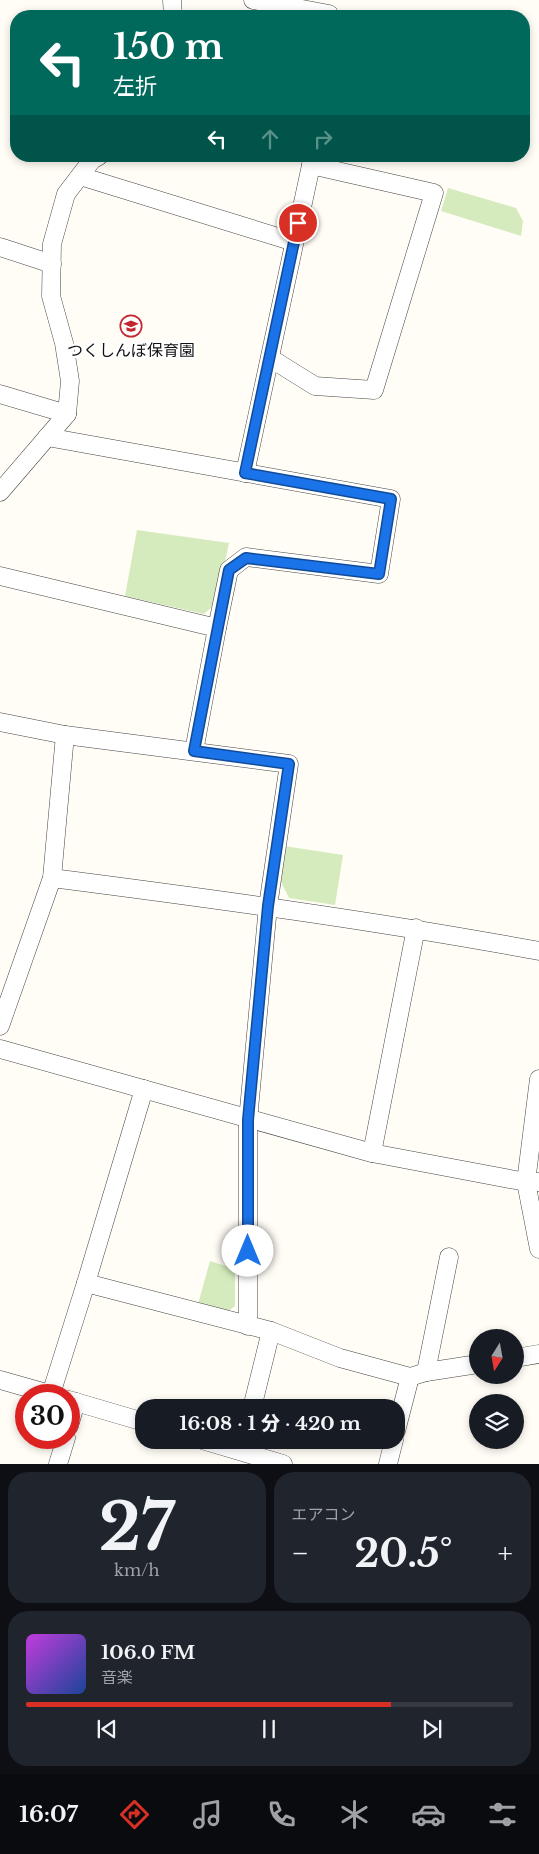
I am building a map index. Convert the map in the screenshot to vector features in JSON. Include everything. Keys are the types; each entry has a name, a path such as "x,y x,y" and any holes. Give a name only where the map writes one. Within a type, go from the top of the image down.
{"street":[{"path":"253,0 307,10"},
{"path":"0,492 67,414 70,381 64,343 51,296 52,244 66,194 90,162"},
{"path":"245,473 312,162"},
{"path":"270,358 315,386 374,390 434,193 319,162"},
{"path":"80,176 294,242"},
{"path":"0,247 52,264"},
{"path":"0,394 67,414"},
{"path":"47,437 391,499 379,574 246,558 229,570 194,751"},
{"path":"0,576 218,628"},
{"path":"0,722 65,734 289,764 268,906 248,1120 248,1326"},
{"path":"0,1026 52,878 65,734"},
{"path":"52,878 268,906 416,928 539,951"},
{"path":"372,1153 416,928"},
{"path":"0,1049 248,1120 372,1153 533,1182"},
{"path":"539,1079 533,1182 539,1249"},
{"path":"55,1384 144,1089"},
{"path":"405,1408 418,1375 449,1257"},
{"path":"86,1283 271,1331 340,1358 418,1375 469,1366"},
{"path":"254,1399 271,1331"},
{"path":"524,1356 539,1354"},
{"path":"0,1380 15,1384"},
{"path":"80,1403 135,1419"},
{"path":"58,1464 63,1449"},
{"path":"388,1464 392,1449"},
{"path":"240,1452 283,1464"}],"green space":[{"path":"448,188 516,208 523,221 521,236 441,211"},
{"path":"137,530 229,543 216,603 204,614 125,596"},
{"path":"284,846 343,855 335,905 289,898 280,880"},
{"path":"210,1261 235,1269 235,1306 226,1313 198,1304"}],"place":[{"name":"つくしんぼ保育園","path":"131,326"}],"route":[{"path":"248,1251 248,1120 268,906 289,764 194,751 229,570 246,558 379,574 391,499 245,473 298,223"}]}
